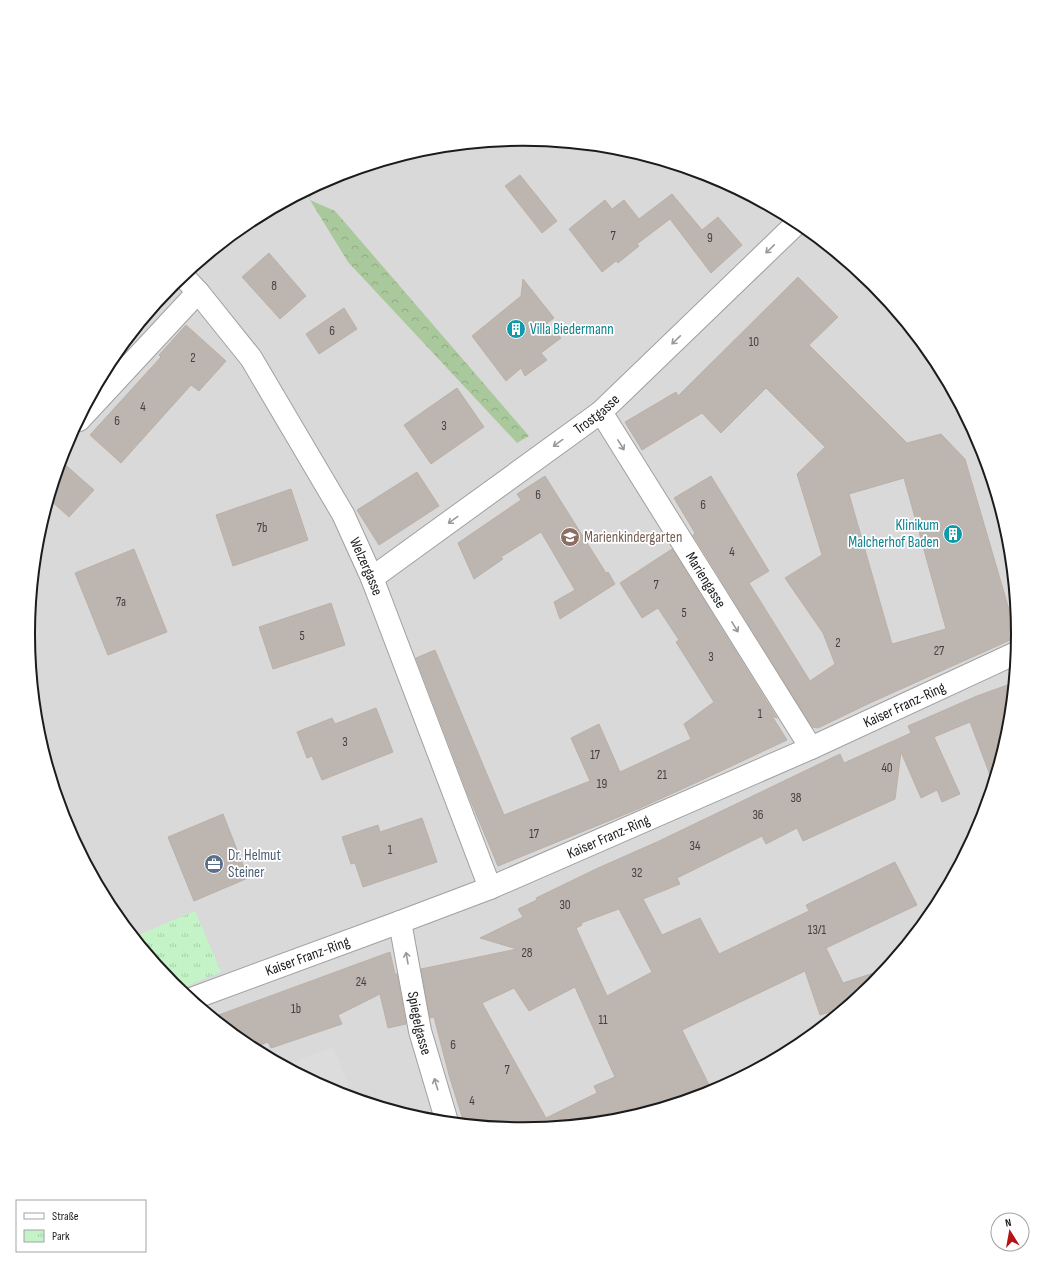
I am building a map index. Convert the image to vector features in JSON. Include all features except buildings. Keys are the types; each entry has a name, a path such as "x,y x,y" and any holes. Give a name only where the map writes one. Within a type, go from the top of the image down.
{"street":[{"name":"Trostgasse","path":"372,578 601,412 793,227"},
{"name":"Welzergasse","path":"187,281 198,292 251,358 343,514 372,578 490,888"},
{"path":"91,407 198,292"},
{"name":"Mariengasse","path":"601,412 811,748"},
{"name":"Kaiser Franz-Ring","path":"197,997 490,888 811,748 1010,656"},
{"name":"Spiegelgasse","path":"400,922 420,1031 445,1116"}],"shaded area":[{"path":"523,146 555,147 618,155 649,163 710,183 739,196 794,228 820,247 845,267 890,312 929,363 946,390 974,447 985,477 1002,539 1007,570 1011,634 1010,666 1002,729 994,760 974,821 961,850 929,905 910,931 890,956 845,1001 794,1040 767,1057 710,1085 680,1096 618,1113 587,1118 523,1122 491,1121 428,1113 397,1105 336,1085 307,1072 252,1040 226,1021 201,1001 156,956 117,905 100,878 72,821 61,791 44,729 39,698 35,634 36,602 44,539 52,508 72,447 85,418 117,363 136,337 156,312 201,267 252,228 279,211 336,183 366,172 428,155 459,150"},
{"path":"333,1047 350,1090 307,1072 290,1063"}],"green space":[{"path":"310,200 335,211 529,436 517,443 348,262"},
{"path":"195,911 221,972 186,987 156,956 139,935"}],"place":[{"name":"Villa Biedermann","path":"516,329"},
{"name":"Klinikum Malcherhof Baden","path":"953,534"},
{"name":"Marienkindergarten","path":"570,537"},
{"name":"Dr. Helmut Steiner","path":"214,864"}]}
